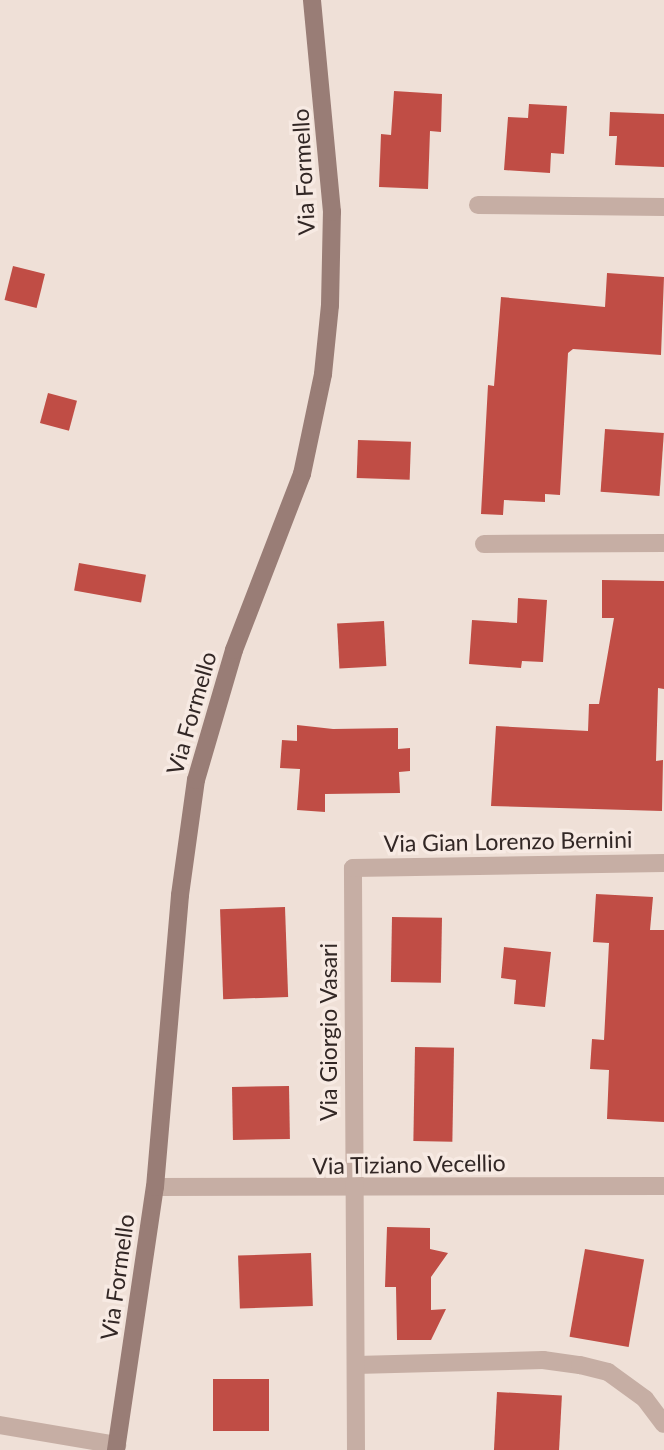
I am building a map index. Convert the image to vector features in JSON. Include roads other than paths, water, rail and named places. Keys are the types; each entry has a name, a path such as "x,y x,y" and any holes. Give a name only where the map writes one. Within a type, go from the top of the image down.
{"main road":[{"name":"Via Formello","path":"116,1448 155,1187 180,895 196,780 234,650 302,474 323,374 330,304 332,212 312,0"}],"street":[{"path":"478,205 664,207"},
{"path":"484,544 664,543"},
{"name":"Via Gian Lorenzo Bernini","path":"353,867 664,863"},
{"name":"Via Giorgio Vasari","path":"353,867 352,1190 356,1450"},
{"name":"Via Tiziano Vecellio","path":"155,1187 352,1190 664,1186"},
{"path":"356,1366 543,1360 580,1365 608,1371 645,1399 664,1424"},
{"path":"0,1425 116,1448"}]}
